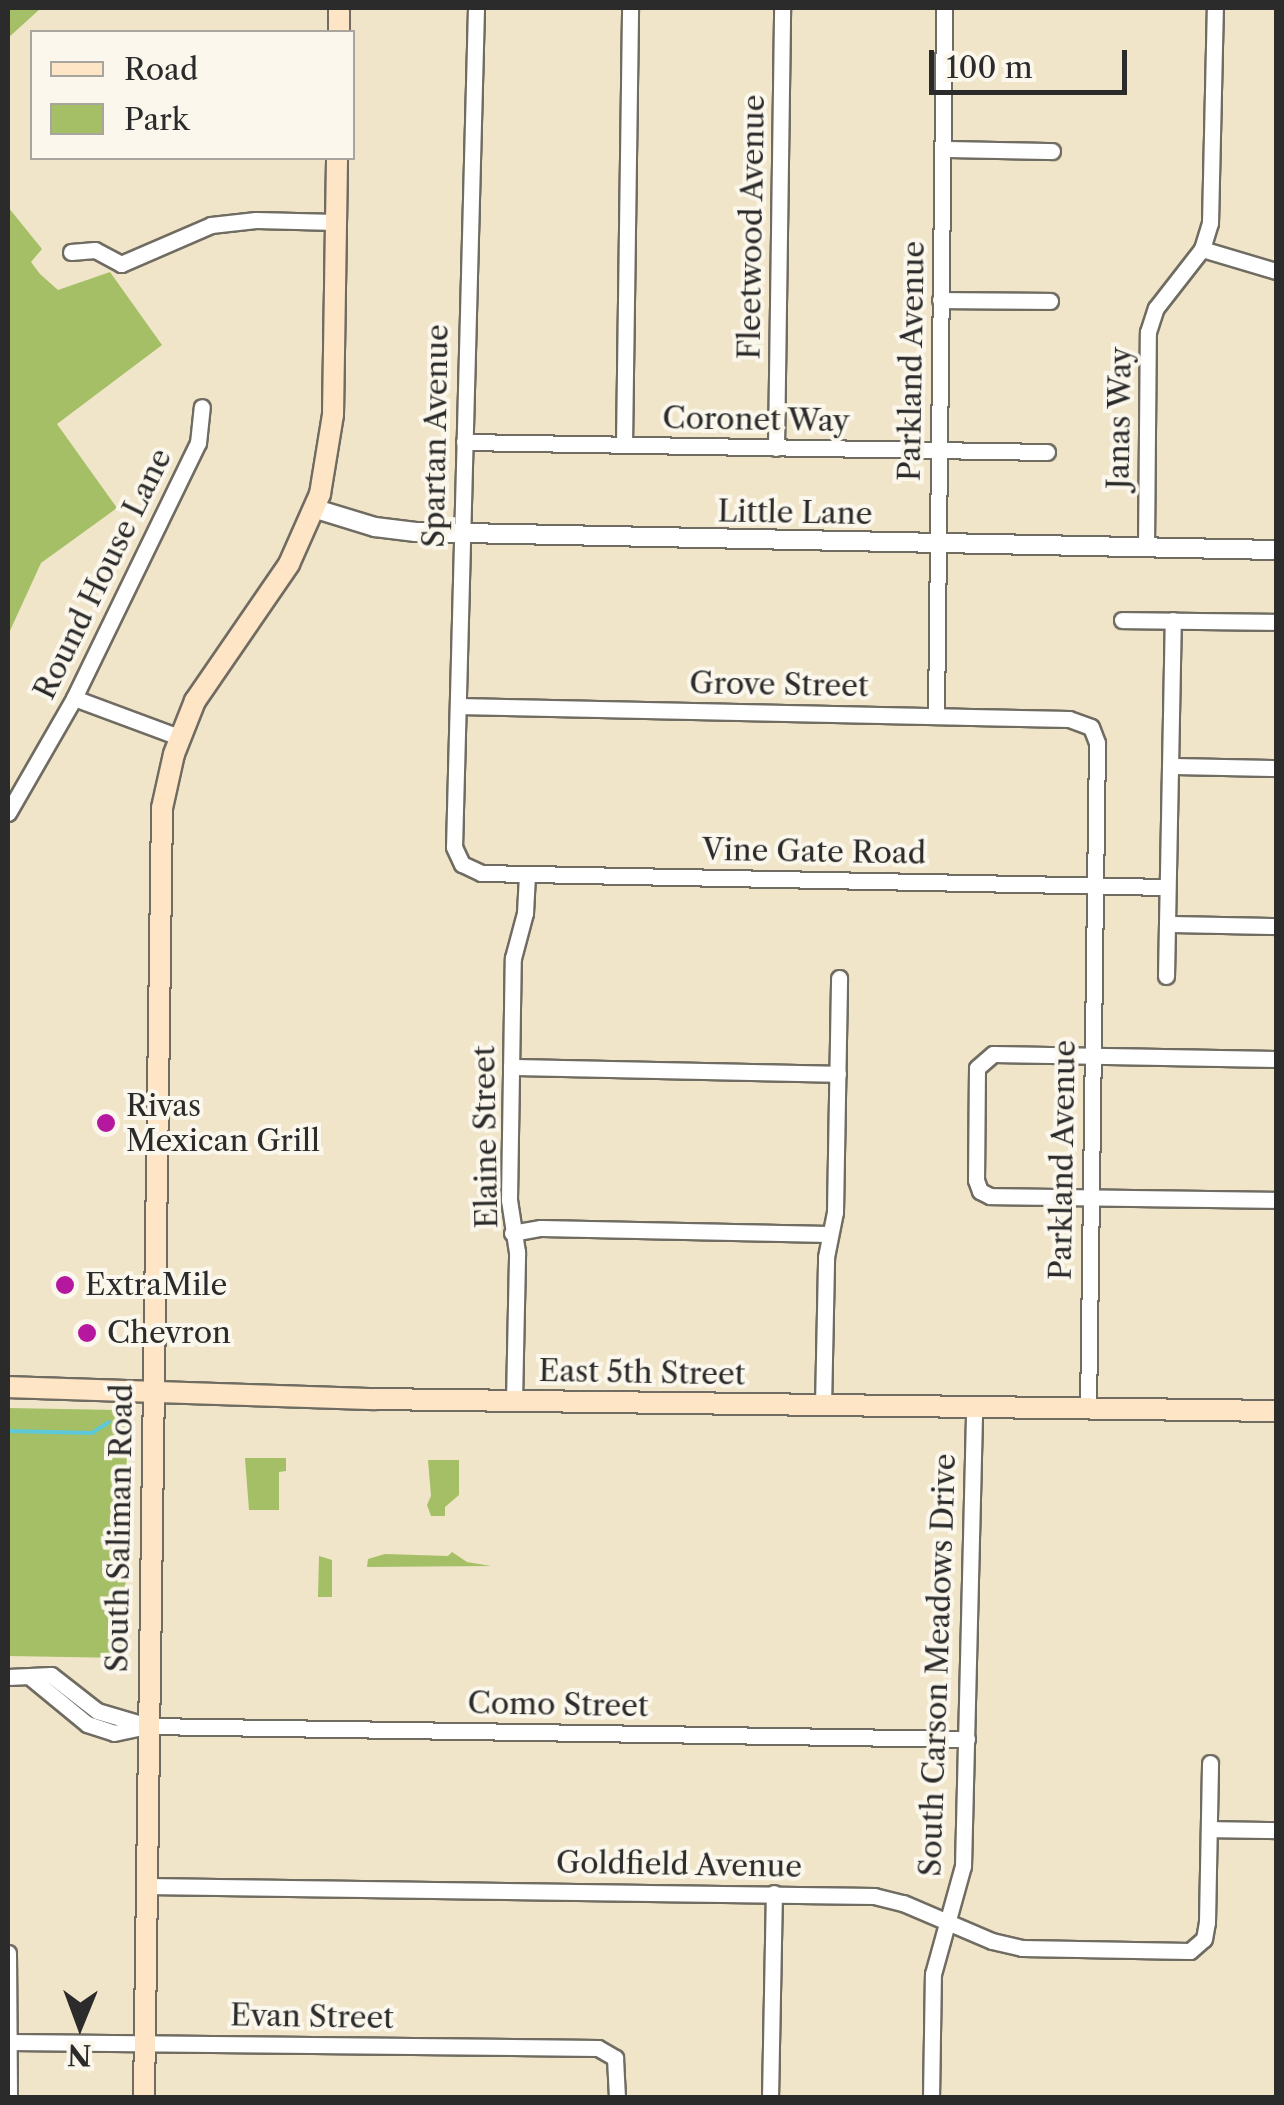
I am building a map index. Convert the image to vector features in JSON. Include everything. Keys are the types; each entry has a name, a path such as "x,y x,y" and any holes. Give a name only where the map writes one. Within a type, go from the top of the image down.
{"main road":[{"name":"South Saliman Road","path":"144,2098 160,833 166,781 179,737 203,687 289,564 316,509 332,426 337,160"},
{"name":"East 5th Street","path":"8,1386 514,1402 1276,1412"}],"street":[{"name":"Spartan Avenue","path":"462,864 454,847 476,8"},
{"path":"624,444 630,8"},
{"name":"Fleetwood Avenue","path":"776,448 782,8"},
{"name":"Parkland Avenue","path":"936,716 944,8"},
{"name":"Janas Way","path":"1146,547 1148,332 1164,296 1202,249 1210,223 1214,8"},
{"path":"943,149 1052,151"},
{"path":"71,252 95,250 121,264 210,225 256,220 336,222"},
{"path":"1202,249 1276,270"},
{"path":"940,300 1050,302"},
{"name":"Round House Lane","path":"8,813 74,698 198,443 202,407"},
{"name":"Coronet Way","path":"464,442 1047,452"},
{"name":"Little Lane","path":"316,509 386,529 462,533 1276,550"},
{"path":"1122,620 1276,622"},
{"path":"1166,976 1173,620"},
{"path":"74,698 179,737"},
{"name":"Grove Street","path":"458,706 1069,719 1083,722 1095,732"},
{"name":"Parkland Avenue","path":"1088,1409 1095,732"},
{"path":"1170,766 1276,768"},
{"name":"Vine Gate Road","path":"462,864 476,873 1168,887"},
{"name":"Elaine Street","path":"514,1402 517,1252 508,1200 511,1067 514,948 525,913 526,874"},
{"path":"1167,924 1276,926"},
{"path":"824,1406 830,1234 835,1212 839,978"},
{"path":"1276,1059 993,1054 983,1058 977,1068 976,1180 980,1191 990,1196 1276,1200"},
{"path":"511,1067 838,1074"},
{"path":"512,1232 541,1228 830,1234"},
{"name":"South Carson Meadows Drive","path":"931,2098 934,1974 964,1866 974,1407"},
{"name":"Como Street","path":"8,1677 52,1675 97,1712 148,1726 967,1738"},
{"path":"1210,1764 1208,1828 1276,1830"},
{"name":"Goldfield Avenue","path":"146,1886 874,1896 903,1903 950,1924 1022,1948 1184,1951 1200,1944 1207,1922 1208,1828"},
{"path":"770,2098 774,1893"},
{"path":"8,1953 9,2098"},
{"name":"Evan Street","path":"10,2042 598,2048 612,2052 617,2066 617,2098"}],"green space":[{"path":"8,8 41,8 8,38"},
{"path":"8,207 42,249 31,262 40,274 58,290 110,272 162,345 57,424 117,508 41,563 8,635"},
{"path":"8,1408 117,1410 127,1421 125,1658 8,1656"},
{"path":"245,1458 286,1458 286,1471 279,1472 279,1510 249,1510"},
{"path":"428,1460 459,1460 459,1495 445,1507 445,1516 431,1516 427,1505 431,1496"},
{"path":"452,1552 467,1562 491,1566 367,1567 368,1559 385,1554 448,1556"},
{"path":"319,1556 332,1560 332,1597 318,1597"}],"waterway":[{"path":"8,1431 92,1433 109,1422"}],"place":[{"name":"Rivas Mexican Grill","path":"106,1123"},
{"name":"ExtraMile","path":"65,1285"},
{"name":"Chevron","path":"87,1333"}]}
